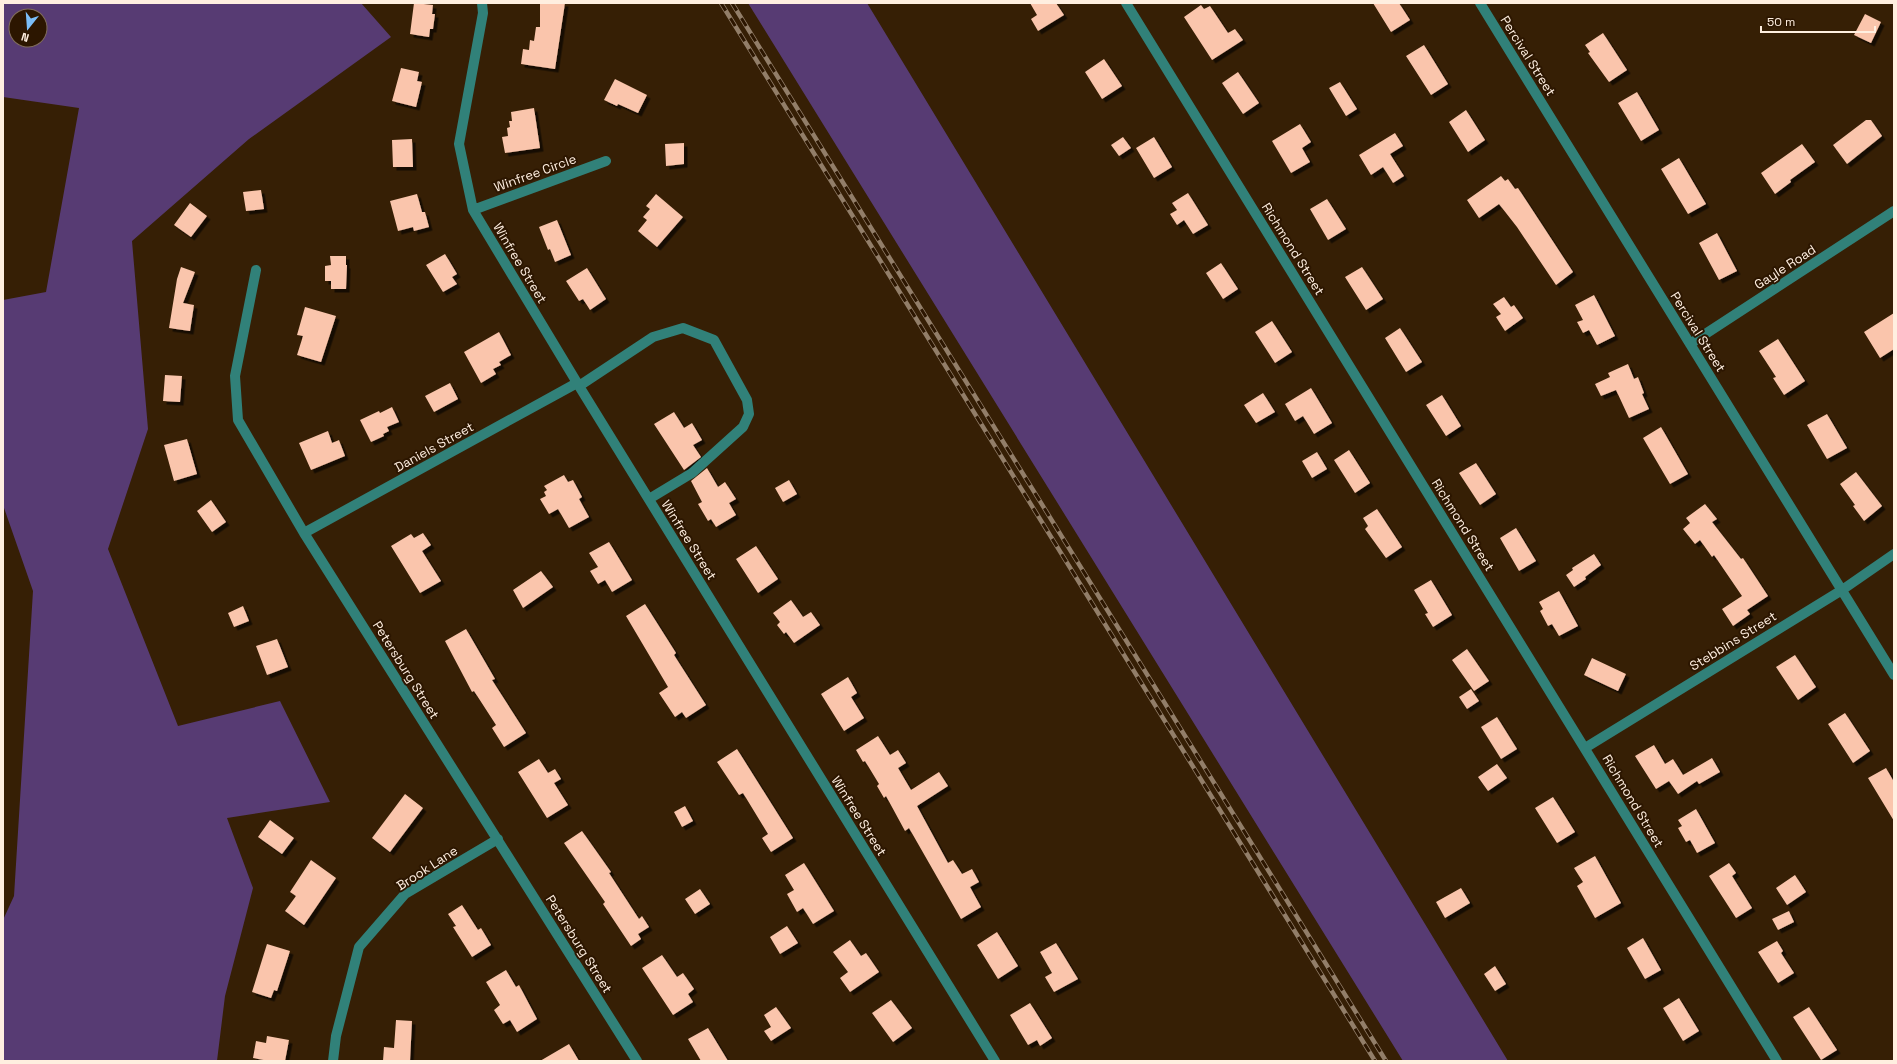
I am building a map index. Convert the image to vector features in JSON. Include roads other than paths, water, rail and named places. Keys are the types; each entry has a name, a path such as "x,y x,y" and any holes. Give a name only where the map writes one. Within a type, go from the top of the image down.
{"street":[{"name":"Winfree Street","path":"482,3 483,14 459,144 473,210 578,384 996,1061"},
{"name":"Percival Street","path":"1480,3 1894,675"},
{"name":"Richmond Street","path":"1130,4 1777,1061"},
{"name":"Winfree Circle","path":"473,210 606,161"},
{"name":"Gayle Road","path":"1690,344 1894,211"},
{"name":"Petersburg Street","path":"256,270 235,376 238,420 304,533 637,1061"},
{"name":"Daniels Street","path":"304,533 578,384 653,337 683,328 714,340 747,400 749,414 743,427 692,473 649,499"},
{"name":"Stebbins Street","path":"1585,748 1842,590 1894,554"},
{"name":"Brook Lane","path":"333,1061 336,1036 359,947 405,894 498,839"}],"railway":[{"path":"721,3 1375,1061"},
{"path":"732,3 1386,1061"}]}
